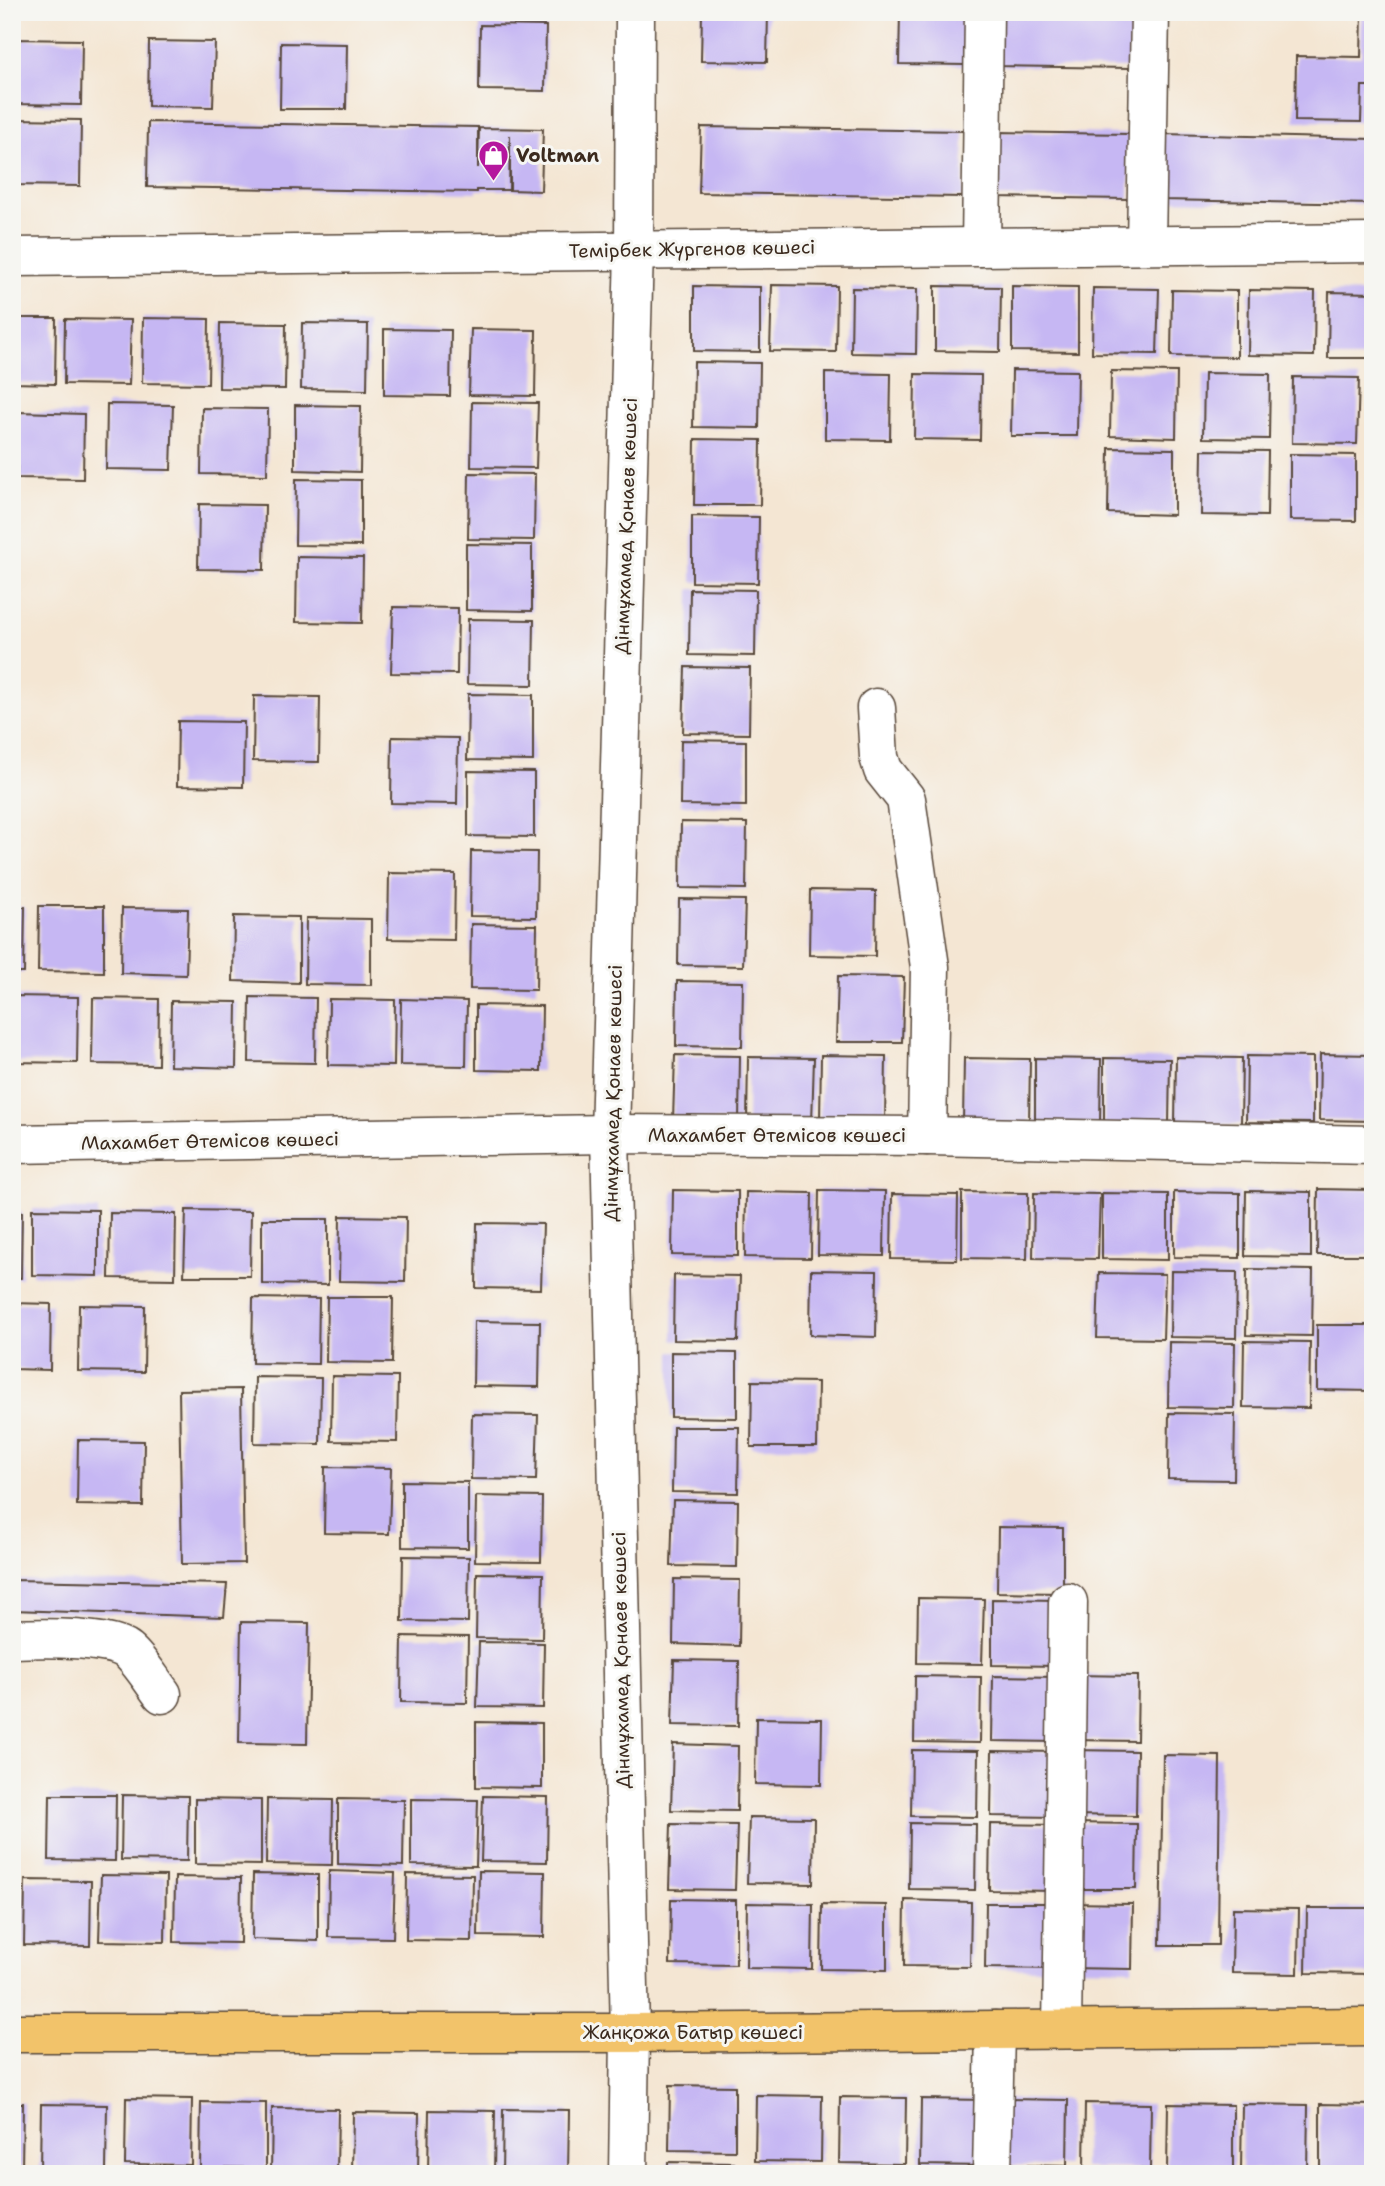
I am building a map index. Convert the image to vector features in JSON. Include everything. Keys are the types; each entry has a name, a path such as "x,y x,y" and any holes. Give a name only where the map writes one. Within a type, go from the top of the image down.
{"main road":[{"name":"Жанқожа Батыр көшесі","path":"12,2033 630,2033 1373,2027"}],"street":[{"name":"Дінмұхамед Қонаев көшесі","path":"628,2174 630,2033 610,1134 634,250 635,12"},
{"path":"981,247 984,12"},
{"path":"1146,245 1150,12"},
{"name":"Темірбек Жүргенов көшесі","path":"12,257 1373,243"},
{"path":"876,708 879,757 883,770 906,799 929,958 927,1136"},
{"name":"Махамбет Өтемісов көшесі","path":"12,1144 610,1134 927,1136 1373,1145"},
{"path":"1062,2029 1068,1602"},
{"path":"12,1639 96,1641 126,1649 162,1694"},
{"path":"992,2174 995,2030"}],"building":[{"path":"702,12 768,12 767,62 701,61"},
{"path":"900,12 966,12 965,65 899,64"},
{"path":"1000,12 1132,12 1130,68 999,66"},
{"path":"1362,12 1373,12 1373,86 1362,86 1361,122 1295,121 1296,56 1361,57"},
{"path":"480,25 546,26 545,91 479,90"},
{"path":"12,39 82,40 81,105 12,104"},
{"path":"149,41 215,42 213,107 148,106"},
{"path":"281,43 347,44 346,109 280,109"},
{"path":"12,119 81,120 80,186 12,185"},
{"path":"148,122 478,127 478,168 479,128 543,129 541,191 510,190 510,135 509,190 477,192 147,187"},
{"path":"701,127 964,131 963,197 699,193"},
{"path":"998,132 1130,134 1129,199 997,197"},
{"path":"1163,134 1373,139 1373,204 1162,200"},
{"path":"772,285 837,286 836,352 770,351"},
{"path":"694,286 760,287 760,352 694,351"},
{"path":"935,286 1001,287 1000,352 935,351"},
{"path":"1012,286 1078,287 1078,352 1012,351"},
{"path":"852,288 917,289 916,354 851,353"},
{"path":"1093,288 1159,289 1157,354 1092,353"},
{"path":"1172,290 1237,291 1237,357 1171,356"},
{"path":"1249,290 1315,291 1314,356 1248,355"},
{"path":"1329,292 1373,293 1373,358 1328,358"},
{"path":"12,318 56,318 55,384 12,383"},
{"path":"143,318 209,319 208,384 142,383"},
{"path":"65,319 131,320 129,385 64,384"},
{"path":"220,323 286,324 285,389 219,388"},
{"path":"302,323 368,324 367,390 301,389"},
{"path":"384,329 451,330 450,396 384,395"},
{"path":"471,329 536,330 535,396 469,395"},
{"path":"694,362 760,363 759,428 693,427"},
{"path":"1012,370 1078,371 1077,436 1011,436"},
{"path":"1111,371 1177,372 1176,438 1110,436"},
{"path":"825,373 891,374 890,440 825,439"},
{"path":"1204,373 1270,374 1269,439 1203,438"},
{"path":"915,374 981,375 980,440 914,439"},
{"path":"1293,377 1359,378 1357,444 1292,443"},
{"path":"472,402 538,403 536,468 471,467"},
{"path":"107,404 173,405 171,470 106,469"},
{"path":"295,405 361,406 360,472 295,470"},
{"path":"202,408 268,409 267,475 201,474"},
{"path":"18,412 84,414 83,479 17,478"},
{"path":"695,439 761,440 760,505 694,505"},
{"path":"1109,448 1174,449 1174,515 1108,513"},
{"path":"1202,450 1268,451 1267,516 1201,515"},
{"path":"1290,454 1356,455 1356,521 1290,520"},
{"path":"469,473 535,474 534,540 468,539"},
{"path":"296,479 361,480 361,546 295,545"},
{"path":"199,504 265,505 264,570 198,569"},
{"path":"692,516 759,517 758,583 692,582"},
{"path":"466,544 532,545 532,611 466,610"},
{"path":"297,557 363,558 362,623 296,622"},
{"path":"690,589 756,590 755,656 689,655"},
{"path":"393,607 458,608 457,674 391,673"},
{"path":"468,619 534,620 533,685 467,684"},
{"path":"685,667 750,668 749,734 683,733"},
{"path":"468,694 533,695 533,761 467,760"},
{"path":"254,696 320,697 319,762 253,761"},
{"path":"178,721 244,722 243,787 177,786"},
{"path":"392,737 458,738 457,804 391,803"},
{"path":"681,740 746,741 746,806 680,805"},
{"path":"468,771 534,772 534,837 468,836"},
{"path":"681,822 747,823 746,889 680,888"},
{"path":"471,851 537,852 536,917 470,916"},
{"path":"389,873 455,874 454,940 388,939"},
{"path":"810,890 876,891 875,956 809,955"},
{"path":"679,899 745,900 743,966 678,965"},
{"path":"39,906 104,906 104,972 38,971"},
{"path":"12,907 25,907 24,973 12,973"},
{"path":"122,908 188,909 186,975 121,973"},
{"path":"234,916 299,917 299,983 233,981"},
{"path":"306,918 371,919 371,985 305,984"},
{"path":"471,924 537,925 536,990 470,989"},
{"path":"838,976 904,977 902,1042 836,1042"},
{"path":"677,981 743,982 742,1047 676,1046"},
{"path":"12,996 78,997 77,1063 12,1062"},
{"path":"250,997 316,998 315,1063 249,1062"},
{"path":"93,998 159,999 158,1065 92,1064"},
{"path":"329,999 395,1000 394,1066 328,1065"},
{"path":"401,999 467,1001 466,1066 400,1065"},
{"path":"171,1001 237,1002 236,1068 170,1066"},
{"path":"476,1005 542,1006 541,1071 476,1070"},
{"path":"1320,1054 1373,1055 1373,1121 1319,1120"},
{"path":"675,1055 740,1056 739,1121 673,1120"},
{"path":"821,1055 886,1056 885,1122 820,1121"},
{"path":"1247,1056 1313,1057 1313,1123 1246,1122"},
{"path":"748,1057 814,1058 812,1123 747,1122"},
{"path":"1176,1057 1242,1058 1241,1124 1175,1123"},
{"path":"964,1058 1030,1059 1029,1124 963,1123"},
{"path":"1035,1058 1101,1059 1100,1125 1035,1123"},
{"path":"1104,1058 1170,1059 1169,1125 1104,1124"},
{"path":"1318,1189 1373,1190 1373,1255 1317,1255"},
{"path":"673,1190 738,1191 738,1256 672,1255"},
{"path":"819,1190 885,1191 884,1256 818,1255"},
{"path":"1246,1191 1311,1192 1311,1257 1245,1256"},
{"path":"746,1192 812,1193 811,1258 745,1257"},
{"path":"962,1192 1028,1193 1027,1259 962,1258"},
{"path":"1174,1192 1240,1193 1240,1258 1174,1257"},
{"path":"1034,1193 1100,1194 1098,1259 1033,1258"},
{"path":"1102,1193 1168,1194 1168,1260 1102,1259"},
{"path":"892,1194 958,1195 957,1260 891,1259"},
{"path":"32,1209 98,1210 98,1276 32,1275"},
{"path":"186,1210 251,1211 250,1276 184,1276"},
{"path":"12,1212 22,1212 21,1278 12,1278"},
{"path":"110,1213 176,1214 175,1279 109,1278"},
{"path":"340,1216 406,1217 405,1282 339,1281"},
{"path":"262,1219 328,1219 328,1285 262,1284"},
{"path":"477,1223 543,1224 541,1289 476,1288"},
{"path":"1247,1269 1313,1270 1312,1336 1246,1335"},
{"path":"811,1270 877,1271 876,1337 810,1335"},
{"path":"1171,1271 1237,1272 1236,1338 1170,1337"},
{"path":"1099,1273 1165,1274 1163,1339 1097,1338"},
{"path":"674,1275 740,1276 738,1341 673,1340"},
{"path":"327,1297 393,1297 392,1363 326,1362"},
{"path":"253,1298 319,1299 318,1364 252,1363"},
{"path":"12,1303 51,1304 50,1370 12,1369"},
{"path":"79,1305 145,1306 144,1372 78,1371"},
{"path":"474,1321 540,1322 539,1387 473,1386"},
{"path":"1317,1325 1373,1325 1373,1391 1317,1390"},
{"path":"1244,1341 1310,1342 1309,1408 1243,1407"},
{"path":"1169,1342 1235,1343 1234,1408 1168,1407"},
{"path":"671,1352 737,1353 737,1418 671,1417"},
{"path":"332,1376 398,1377 397,1442 331,1441"},
{"path":"255,1377 321,1378 320,1444 254,1443"},
{"path":"752,1381 818,1382 817,1447 751,1447"},
{"path":"241,1389 244,1563 182,1564 179,1390"},
{"path":"1169,1413 1235,1414 1234,1480 1168,1479"},
{"path":"472,1414 538,1415 536,1480 471,1479"},
{"path":"673,1427 739,1427 738,1493 672,1492"},
{"path":"78,1440 144,1441 143,1506 77,1505"},
{"path":"325,1467 391,1468 389,1534 324,1533"},
{"path":"402,1481 468,1482 468,1548 402,1547"},
{"path":"476,1496 542,1497 541,1562 475,1561"},
{"path":"673,1500 738,1501 737,1567 671,1566"},
{"path":"998,1527 1063,1528 1063,1593 997,1592"},
{"path":"403,1556 469,1557 468,1622 402,1621"},
{"path":"477,1573 543,1574 542,1639 476,1638"},
{"path":"674,1579 740,1580 739,1646 673,1644"},
{"path":"12,1580 227,1584 224,1617 12,1610"},
{"path":"918,1598 984,1599 982,1664 917,1663"},
{"path":"992,1599 1058,1600 1058,1666 992,1665"},
{"path":"241,1622 309,1623 307,1744 239,1743"},
{"path":"402,1636 468,1637 467,1703 401,1702"},
{"path":"479,1642 544,1643 543,1708 477,1707"},
{"path":"674,1660 739,1661 738,1726 672,1725"},
{"path":"1073,1675 1138,1676 1137,1741 1072,1740"},
{"path":"915,1676 981,1677 980,1743 914,1742"},
{"path":"993,1676 1059,1677 1058,1742 992,1741"},
{"path":"756,1718 822,1719 821,1785 755,1784"},
{"path":"476,1722 542,1723 542,1788 476,1787"},
{"path":"673,1744 738,1746 737,1811 671,1810"},
{"path":"912,1750 978,1751 977,1817 911,1816"},
{"path":"1071,1750 1137,1751 1136,1816 1070,1815"},
{"path":"992,1751 1058,1752 1056,1817 991,1816"},
{"path":"1163,1755 1220,1756 1218,1945 1160,1945"},
{"path":"50,1795 116,1795 115,1861 49,1860"},
{"path":"122,1795 188,1796 187,1861 121,1860"},
{"path":"483,1796 548,1797 547,1862 481,1861"},
{"path":"195,1799 261,1800 261,1865 195,1864"},
{"path":"267,1799 333,1800 332,1865 266,1864"},
{"path":"338,1799 404,1800 403,1866 338,1864"},
{"path":"411,1799 478,1800 476,1866 411,1865"},
{"path":"749,1817 814,1818 813,1884 747,1883"},
{"path":"910,1823 976,1824 975,1890 909,1889"},
{"path":"1071,1823 1137,1824 1136,1889 1070,1889"},
{"path":"671,1824 737,1825 735,1890 669,1889"},
{"path":"990,1824 1056,1825 1055,1891 989,1890"},
{"path":"329,1871 395,1873 393,1938 328,1937"},
{"path":"479,1871 545,1872 544,1937 478,1936"},
{"path":"253,1874 318,1875 318,1941 252,1939"},
{"path":"407,1874 473,1875 472,1941 406,1940"},
{"path":"101,1875 166,1876 165,1942 99,1941"},
{"path":"175,1877 241,1878 240,1943 174,1942"},
{"path":"25,1880 91,1881 90,1946 24,1945"},
{"path":"671,1899 736,1900 736,1965 670,1964"},
{"path":"905,1900 971,1902 970,1967 904,1966"},
{"path":"747,1903 813,1904 812,1969 746,1968"},
{"path":"986,1903 1052,1903 1051,1969 985,1968"},
{"path":"1068,1903 1133,1904 1132,1969 1066,1968"},
{"path":"822,1904 887,1905 887,1970 821,1969"},
{"path":"1233,1908 1299,1909 1298,1974 1232,1973"},
{"path":"1307,1908 1373,1908 1372,1974 1306,1973"},
{"path":"670,2085 735,2086 735,2151 669,2150"},
{"path":"756,2095 822,2096 821,2162 755,2161"},
{"path":"840,2097 906,2098 905,2164 839,2163"},
{"path":"126,2098 192,2099 191,2165 125,2164"},
{"path":"921,2099 987,2100 986,2166 920,2165"},
{"path":"1002,2099 1068,2100 1067,2166 1002,2165"},
{"path":"201,2102 266,2103 266,2168 200,2167"},
{"path":"12,2103 23,2103 22,2169 12,2169"},
{"path":"1085,2103 1151,2104 1150,2169 1084,2168"},
{"path":"41,2104 107,2105 106,2171 40,2170"},
{"path":"1168,2104 1233,2105 1233,2171 1167,2170"},
{"path":"1242,2104 1308,2105 1307,2171 1241,2170"},
{"path":"1320,2104 1373,2105 1373,2171 1320,2170"},
{"path":"272,2108 338,2109 337,2174 271,2173"},
{"path":"503,2109 569,2110 568,2174 502,2174"},
{"path":"429,2110 495,2111 494,2174 428,2174"},
{"path":"353,2112 419,2113 418,2174 352,2174"},
{"path":"668,2162 734,2163 733,2174 668,2174"}],"place":[{"name":"Voltman","path":"493,182"}]}
